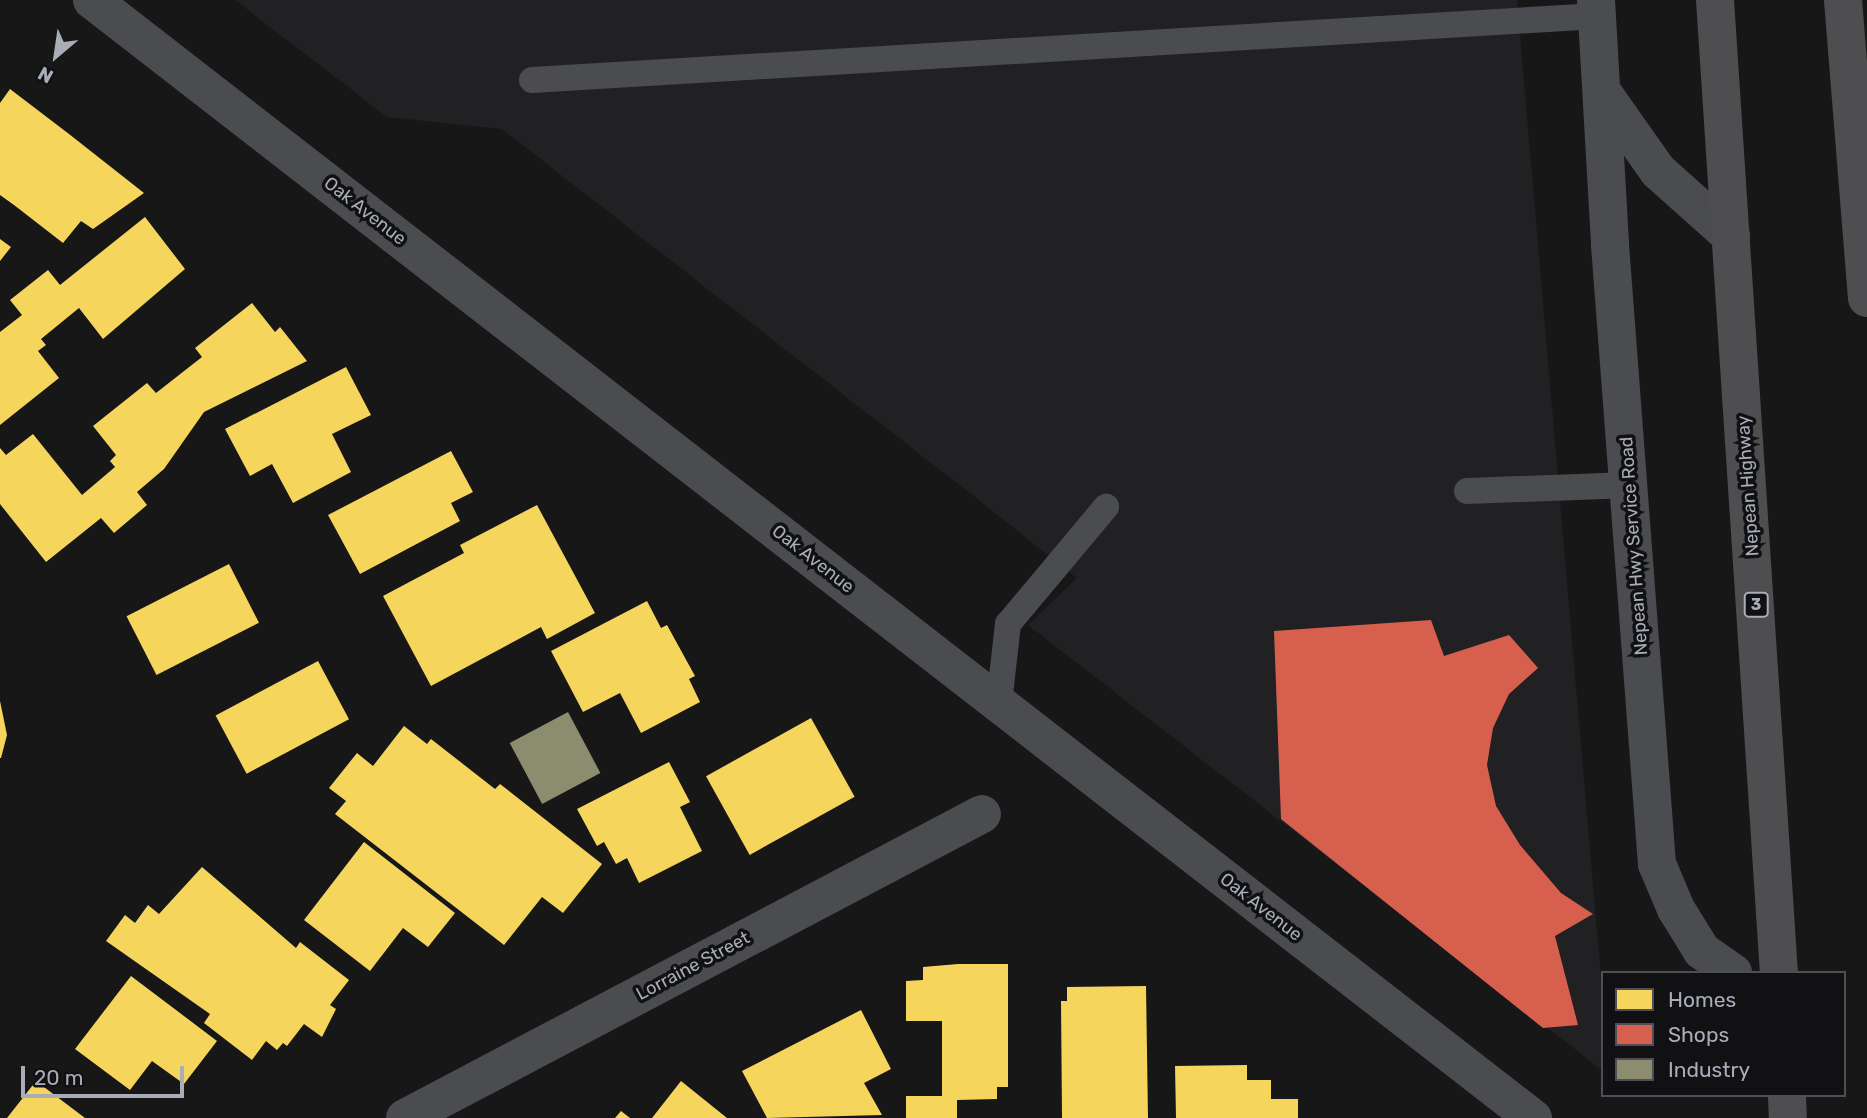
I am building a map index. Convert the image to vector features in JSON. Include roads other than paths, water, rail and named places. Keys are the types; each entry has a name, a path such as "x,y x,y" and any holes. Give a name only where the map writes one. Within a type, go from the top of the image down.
{"highway":[{"name":"Nepean Highway","path":"1715,0 1779,971"},
{"path":"1843,0 1867,298"}],"street":[{"name":"Oak Avenue","path":"92,0 1533,1118"},
{"name":"Nepean Hwy Service Road","path":"1596,8 1610,245 1631,485 1657,864 1676,909 1702,951 1730,971"},
{"path":"1603,93 1658,171 1731,236"},
{"name":"Lorraine Street","path":"405,1118 982,814"}],"lane":[{"path":"532,80 1596,8"},
{"path":"1467,491 1631,485"},
{"path":"999,703 1008,624 1105,507"}]}
